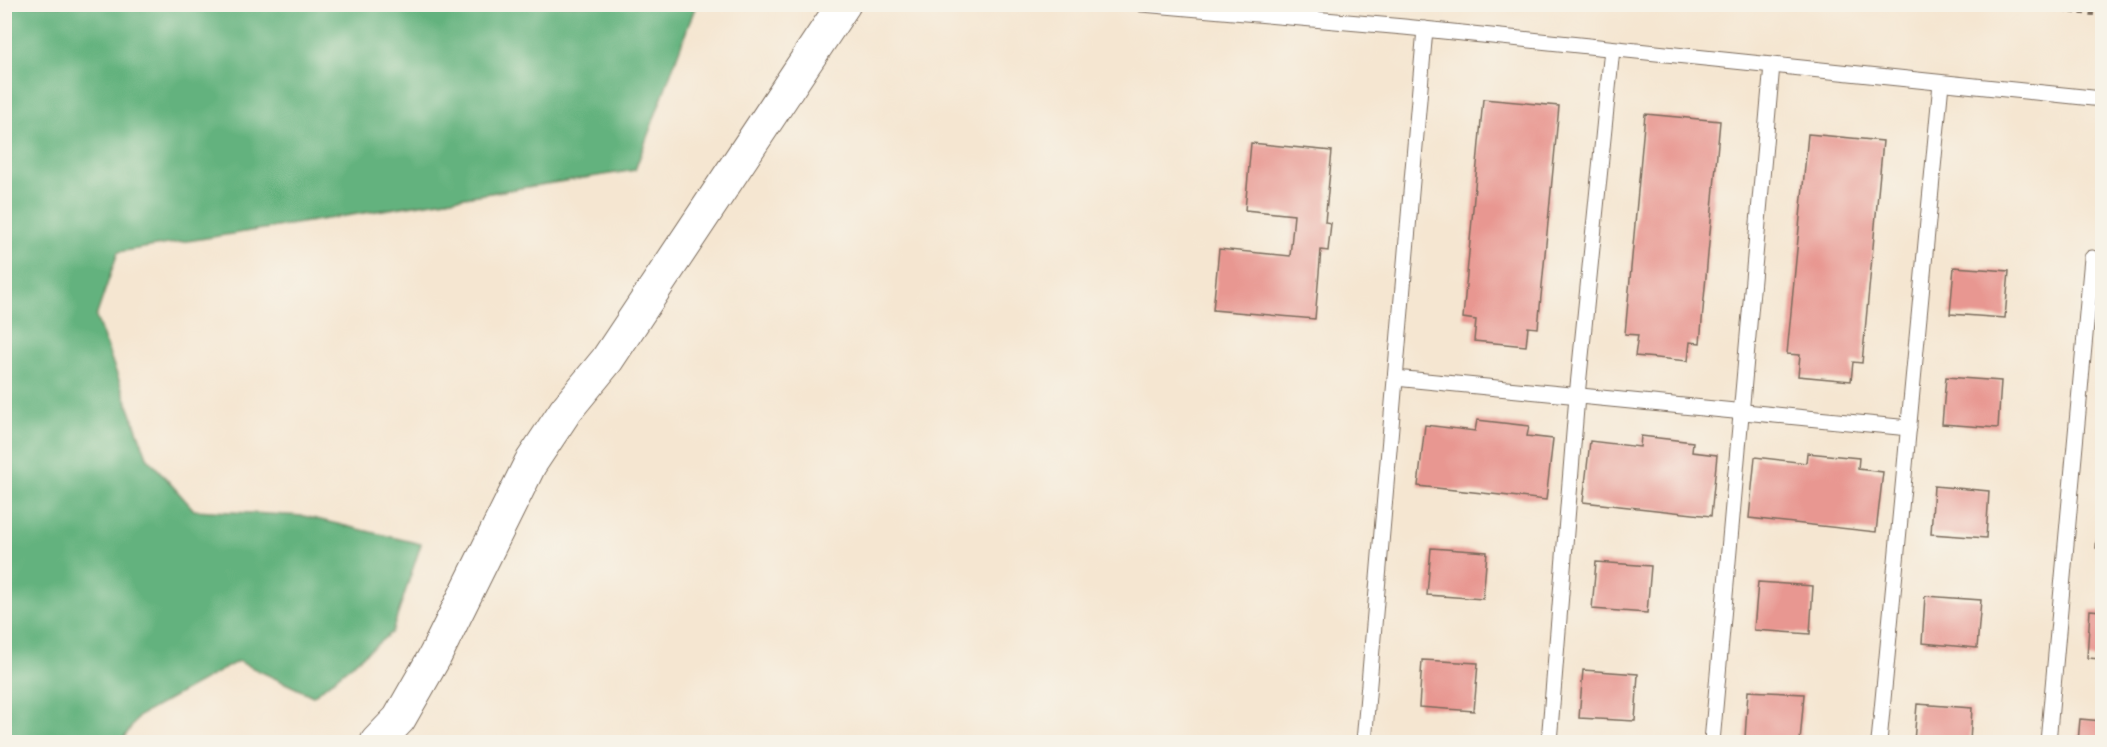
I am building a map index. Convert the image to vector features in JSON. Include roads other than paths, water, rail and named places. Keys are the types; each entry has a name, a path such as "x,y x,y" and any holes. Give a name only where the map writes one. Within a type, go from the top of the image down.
{"street":[{"path":"377,742 399,718 435,656 530,464 566,410 607,360 844,4"}],"lane":[{"path":"1142,4 1425,29 2103,99"},
{"path":"1364,742 1425,29"},
{"path":"1549,742 1577,396 1612,48"},
{"path":"1712,742 1772,65"},
{"path":"1879,742 1941,83"},
{"path":"2048,742 2092,258"},
{"path":"1395,378 1909,428"}]}
